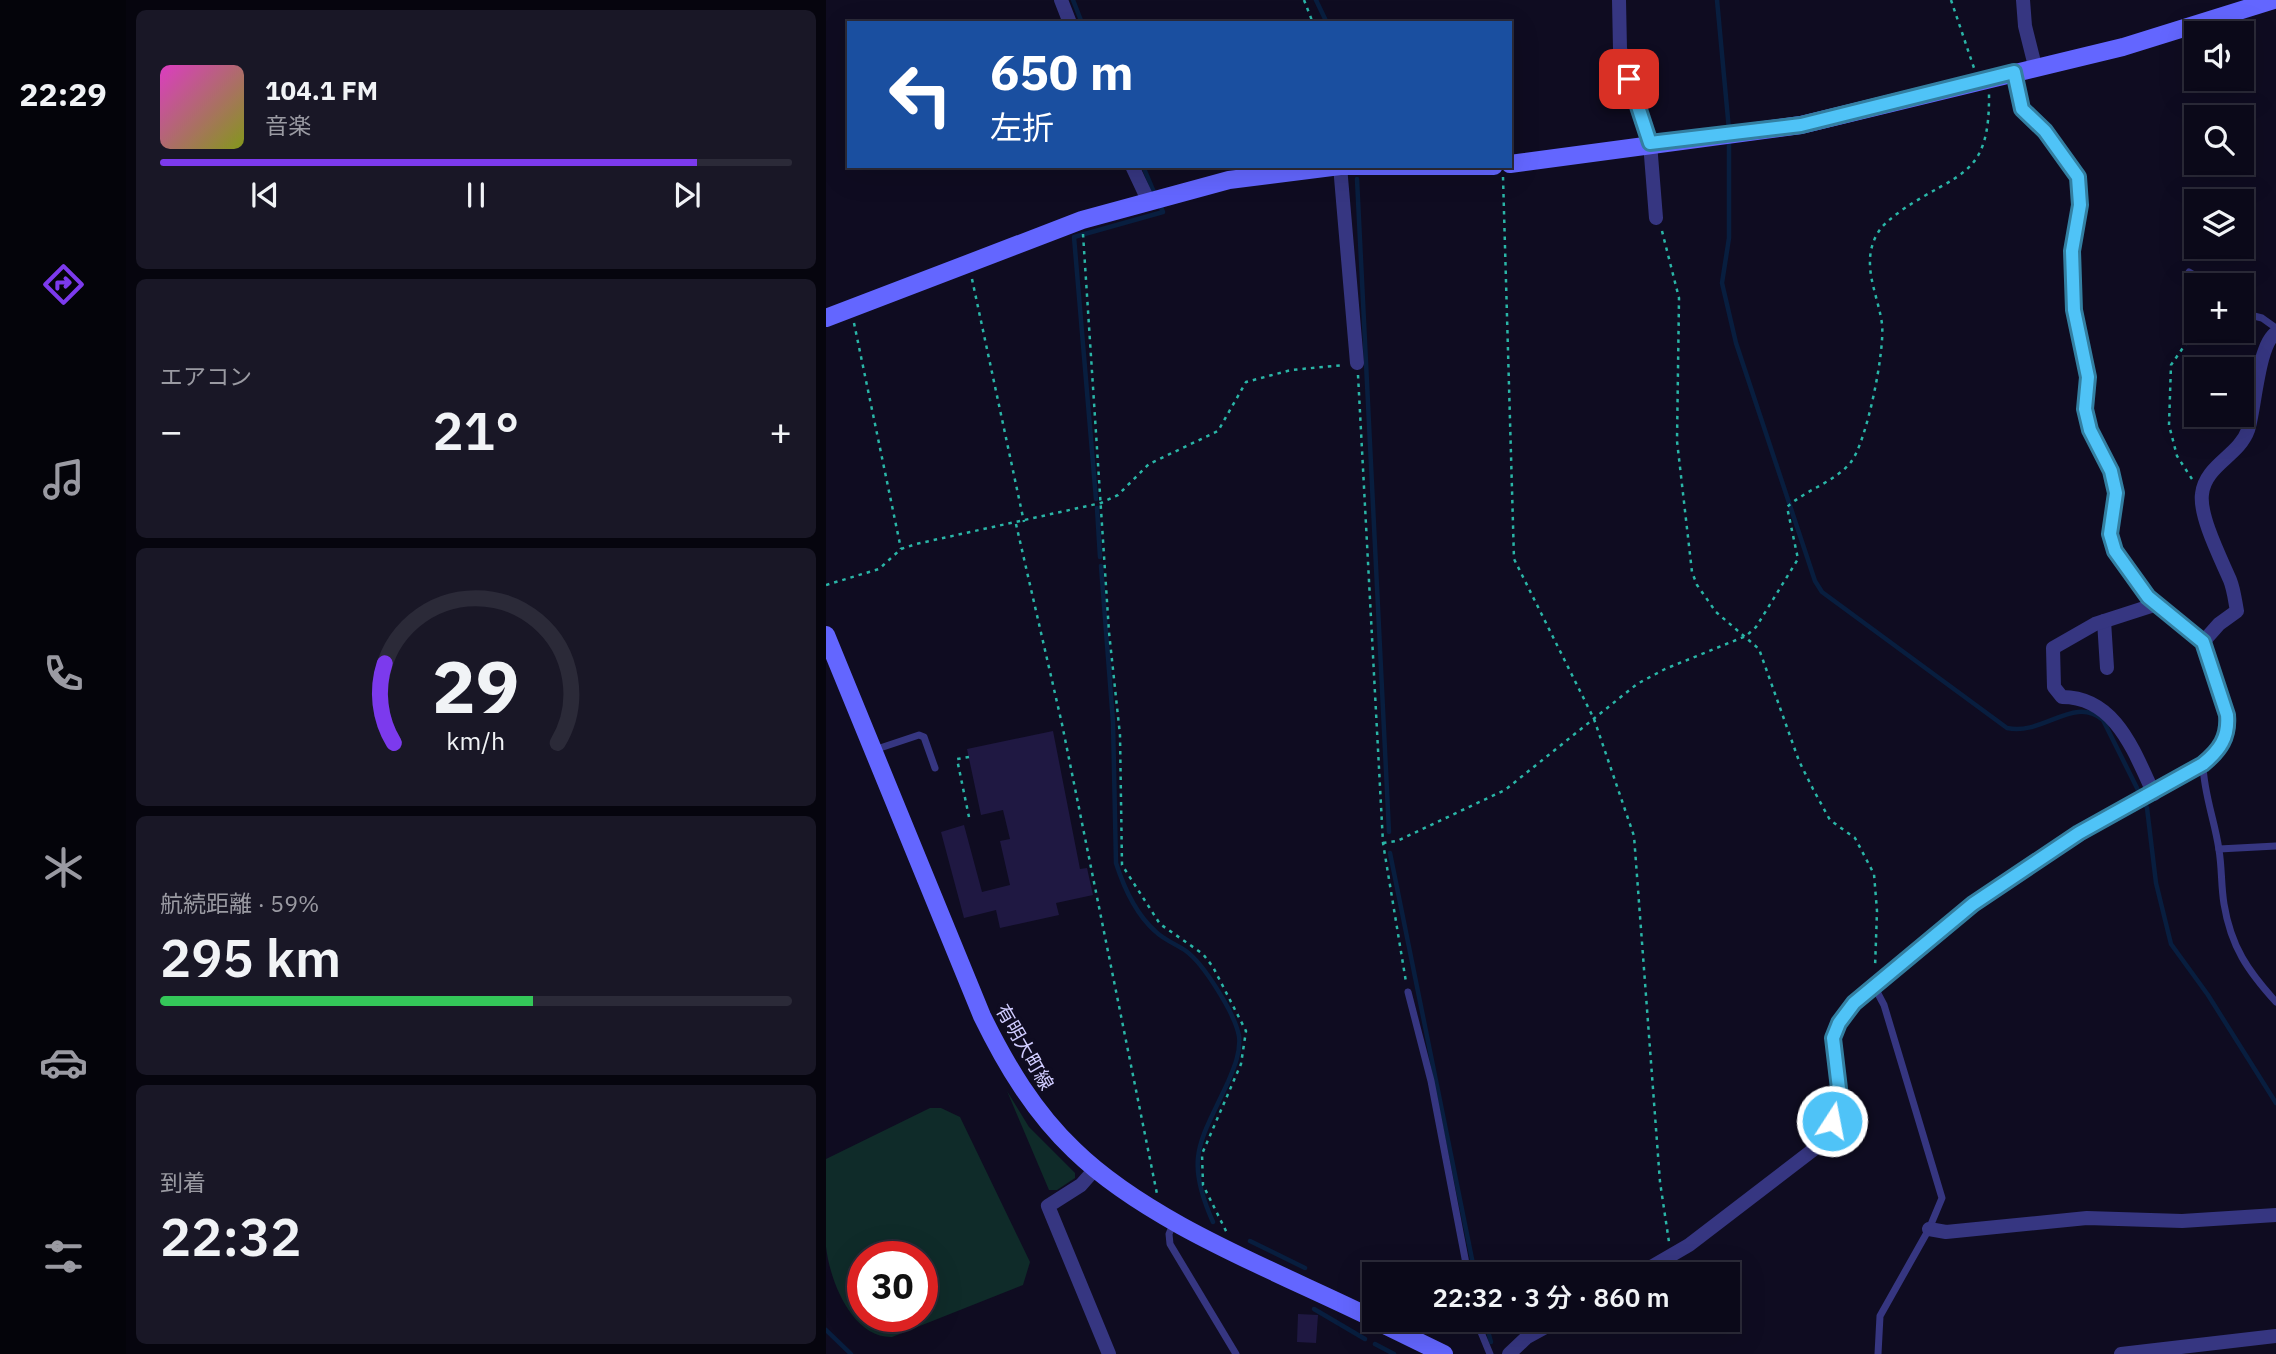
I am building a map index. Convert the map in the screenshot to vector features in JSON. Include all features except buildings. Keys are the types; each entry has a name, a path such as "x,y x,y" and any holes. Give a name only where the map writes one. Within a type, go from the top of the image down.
{"street":[{"path":"1061,0 1069,21"},
{"path":"1619,0 1620,49 1650,143 1656,218"},
{"path":"2024,0 2025,26 2035,66"},
{"path":"1512,164 1650,143 1801,125 2035,66 2123,47 2274,0"},
{"path":"1660,1262 1822,1143 1840,1097 1833,1038 1839,1023 1854,1003 1973,904 2079,833 2154,794 2203,764 2219,750 2228,726 2224,704 2203,642 2157,604 2115,551 2110,534 2116,493 2111,471 2090,430 2085,409 2088,377 2074,310 2072,251 2080,205 2078,177 2045,131 2022,109 2014,72"},
{"path":"1133,168 1148,200"},
{"path":"826,318 1082,220 1148,200 1229,180 1324,168"},
{"path":"1340,168 1357,363"},
{"path":"2203,642 2219,624 2237,611 2231,583 2205,513 2202,494 2208,475 2241,443 2248,430 2264,353 2276,331"},
{"path":"2154,794 2110,713 2093,702 2077,697 2062,697 2054,687 2053,648 2064,639 2104,621 2157,604"},
{"path":"2104,621 2107,668"},
{"name":"有明大町線","path":"826,635 998,1049 1041,1113 1095,1169 1140,1201 1174,1221 1362,1313"},
{"path":"1095,1169 1081,1185 1048,1206 1109,1354"},
{"path":"1929,1229 1946,1232 2087,1218 2182,1221 2276,1215"},
{"name":"有明大町線","path":"1400,1332 1444,1354"},
{"path":"1509,1354 1537,1332"},
{"path":"2121,1354 2276,1336"}],"lane":[{"path":"2254,316 2262,318 2276,331"},
{"path":"873,750 919,735 924,737 935,768"},
{"path":"2203,764 2204,785 2219,849 2224,905 2235,948 2248,971 2276,1002"},
{"path":"2219,849 2276,846"},
{"path":"1874,985 1884,1005 1941,1185 1940,1205 1929,1229 1880,1316 1878,1354"},
{"path":"1408,992 1432,1080 1466,1262"},
{"path":"1174,1221 1169,1234 1170,1244 1236,1354"},
{"path":"1481,1332 1490,1354"}],"path":[{"path":"1304,0 1312,21"},
{"path":"1383,843 1397,841 1505,790 1646,679 1746,636 1756,627 1798,559 1787,507 1809,490 1843,472 1859,450 1883,346 1882,322 1870,278 1875,236 1886,221 1969,171 1985,145 1989,96 1983,79 1967,54 1951,0"},
{"path":"1502,168 1514,559 1594,719 1634,836 1660,1182 1671,1256"},
{"path":"1656,218 1679,298 1677,441 1692,572 1696,585 1716,612 1759,649 1799,761 1813,789 1830,820 1855,838 1874,874 1877,911 1874,985"},
{"path":"1082,220 1109,632 1120,735 1122,865 1160,924 1195,947 1213,967 1246,1031 1241,1064 1202,1154 1203,1185 1228,1236 1224,1246"},
{"path":"969,263 1024,522"},
{"path":"851,308 901,549"},
{"path":"2186,343 2171,365 2169,425 2177,456 2202,494"},
{"path":"826,585 879,569 901,549 1101,503 1118,495 1149,464 1218,431 1245,382 1291,370 1357,363 1383,843 1408,992"},
{"path":"1016,524 1062,724 1155,1178"},
{"path":"969,757 957,759 971,822"}],"green space":[{"path":"1007,1091 1029,1127 1075,1173 1075,1178 1057,1190 1049,1190"},
{"path":"930,1108 941,1108 960,1117 1030,1262 1023,1285 938,1319 938,1241 847,1241 847,1306 832,1276 826,1247 826,1159"},
{"path":"872,1332 905,1332 892,1337"}],"waterway":[{"path":"1073,0 1081,21"},
{"path":"1316,0 1326,21"},
{"path":"1717,0 1729,130"},
{"path":"1729,139 1729,238 1722,283 1736,343 1815,581 1822,592 2007,728 2033,727 2081,712 2092,713 2103,720 2147,808 2156,883 2171,944 2208,995 2276,1103"},
{"path":"1144,168 1156,197"},
{"path":"1357,179 1389,832"},
{"path":"1096,499 1074,237 1163,212 1160,205"},
{"path":"1097,508 1100,557"},
{"path":"1101,566 1113,722 1116,863 1127,891 1148,924 1193,957 1210,978 1225,1003 1239,1036 1235,1066 1199,1150 1199,1181 1213,1222"},
{"path":"1390,853 1473,1262"},
{"path":"1250,1241 1305,1268"},
{"path":"1314,1309 1365,1339"},
{"path":"826,1330 851,1354"},
{"path":"1488,1332 1491,1342"},
{"path":"1375,1344 1394,1354"}],"route":[{"path":"1629,79 1650,143 1801,125 2014,72 2022,109 2045,131 2078,177 2080,205 2072,251 2074,310 2088,377 2085,409 2090,430 2111,471 2116,493 2110,534 2115,551 2148,597 2203,642 2227,715 2228,726 2219,750 2203,764 2154,794 2079,833 1973,904 1854,1003 1839,1023 1833,1038 1840,1097 1832,1121"}]}
